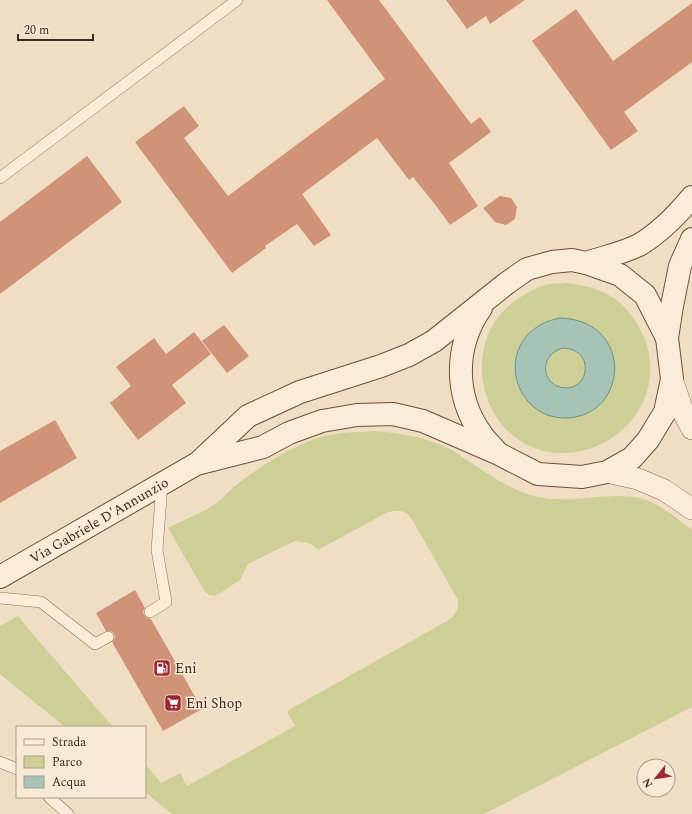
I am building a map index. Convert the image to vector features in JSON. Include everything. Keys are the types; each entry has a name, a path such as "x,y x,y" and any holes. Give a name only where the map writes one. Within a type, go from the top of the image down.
{"main road":[{"path":"586,263 639,245 664,227 692,197"},
{"path":"198,464 263,447 289,434 322,422 357,415 393,414 423,421 500,454 538,474 582,477 607,472 632,458 648,440 665,412 672,379 667,338 680,266 692,239"},
{"path":"198,464 248,416 300,392 381,366 409,355 434,341 527,269 552,262 572,260 586,263 620,275 645,294 667,338"},
{"path":"488,299 474,320 464,342 460,367 462,391 470,415 482,436 500,454"},
{"name":"Via Gabriele D'Annunzio","path":"0,577 198,464"}],"street":[{"path":"672,379 684,414 692,429"},
{"path":"607,472 638,479 664,490 692,510"}],"lane":[{"path":"0,178 237,0"},
{"path":"150,612 166,602 157,550 162,484"},
{"path":"0,598 41,602 95,644 108,637"},
{"path":"0,762 16,769"},
{"path":"50,798 68,814"}],"green space":[{"path":"567,283 582,285 600,291 616,299 625,307 639,327 648,348 651,370 647,391 639,410 626,427 609,440 589,449 566,453 537,449 513,436 496,416 485,392 482,365 487,339 500,315 522,296 542,286","holes":["548,321 614,379 566,418 545,414 528,334"]},
{"path":"570,348 577,351 583,357 586,368 585,376 577,385 570,388 562,388 555,385 547,376 546,364 549,357 558,349"},
{"path":"375,431 394,433 412,436 439,444 453,451 502,482 529,495 552,499 609,496 636,497 649,501 672,514 692,530 692,707 484,814 172,814 146,793 146,765 161,783 180,773 187,786 295,726 287,711 447,621 456,612 458,600 413,521 402,511 386,513 318,550 308,543 295,541 248,564 240,580 220,593 214,596 205,592 168,528 215,504 237,484 282,454 317,438 346,433"},
{"path":"18,616 112,726 64,726 0,674 0,626"}],"water":[{"path":"559,318 583,323 601,334 611,350 615,368 612,386 602,402 587,413 566,418 549,415 535,408 524,397 518,383 515,368 517,353 524,339 540,325","holes":["563,348 574,350 581,356 585,363 583,378 570,388 560,387 550,381 547,376 547,361 553,353 558,350"]}],"building":[{"path":"327,0 379,0 471,124 480,117 491,132 449,163 478,206 450,225 413,177 409,180 377,138 302,194 331,235 314,246 297,224 265,246 266,248 232,273 135,142 184,106 199,126 184,138 228,196 385,79"},
{"path":"446,0 525,0 490,24 486,16 467,29"},
{"path":"692,3 692,62 624,112 638,131 611,150 532,41 576,9 613,61"},
{"path":"87,156 122,202 0,294 0,222"},
{"path":"500,196 511,198 517,207 515,219 506,225 495,222 483,208"},
{"path":"224,325 249,356 227,373 202,341"},
{"path":"194,332 211,354 172,385 186,403 138,440 110,403 131,386 116,367 154,338 166,354"},
{"path":"55,420 77,458 0,503 0,451"},
{"path":"135,590 145,608 143,612 144,615 151,619 202,709 163,731 112,642 115,638 114,633 111,631 106,631 96,613"}],"place":[{"name":"Eni","path":"162,668"},
{"name":"Eni Shop","path":"173,703"}]}
